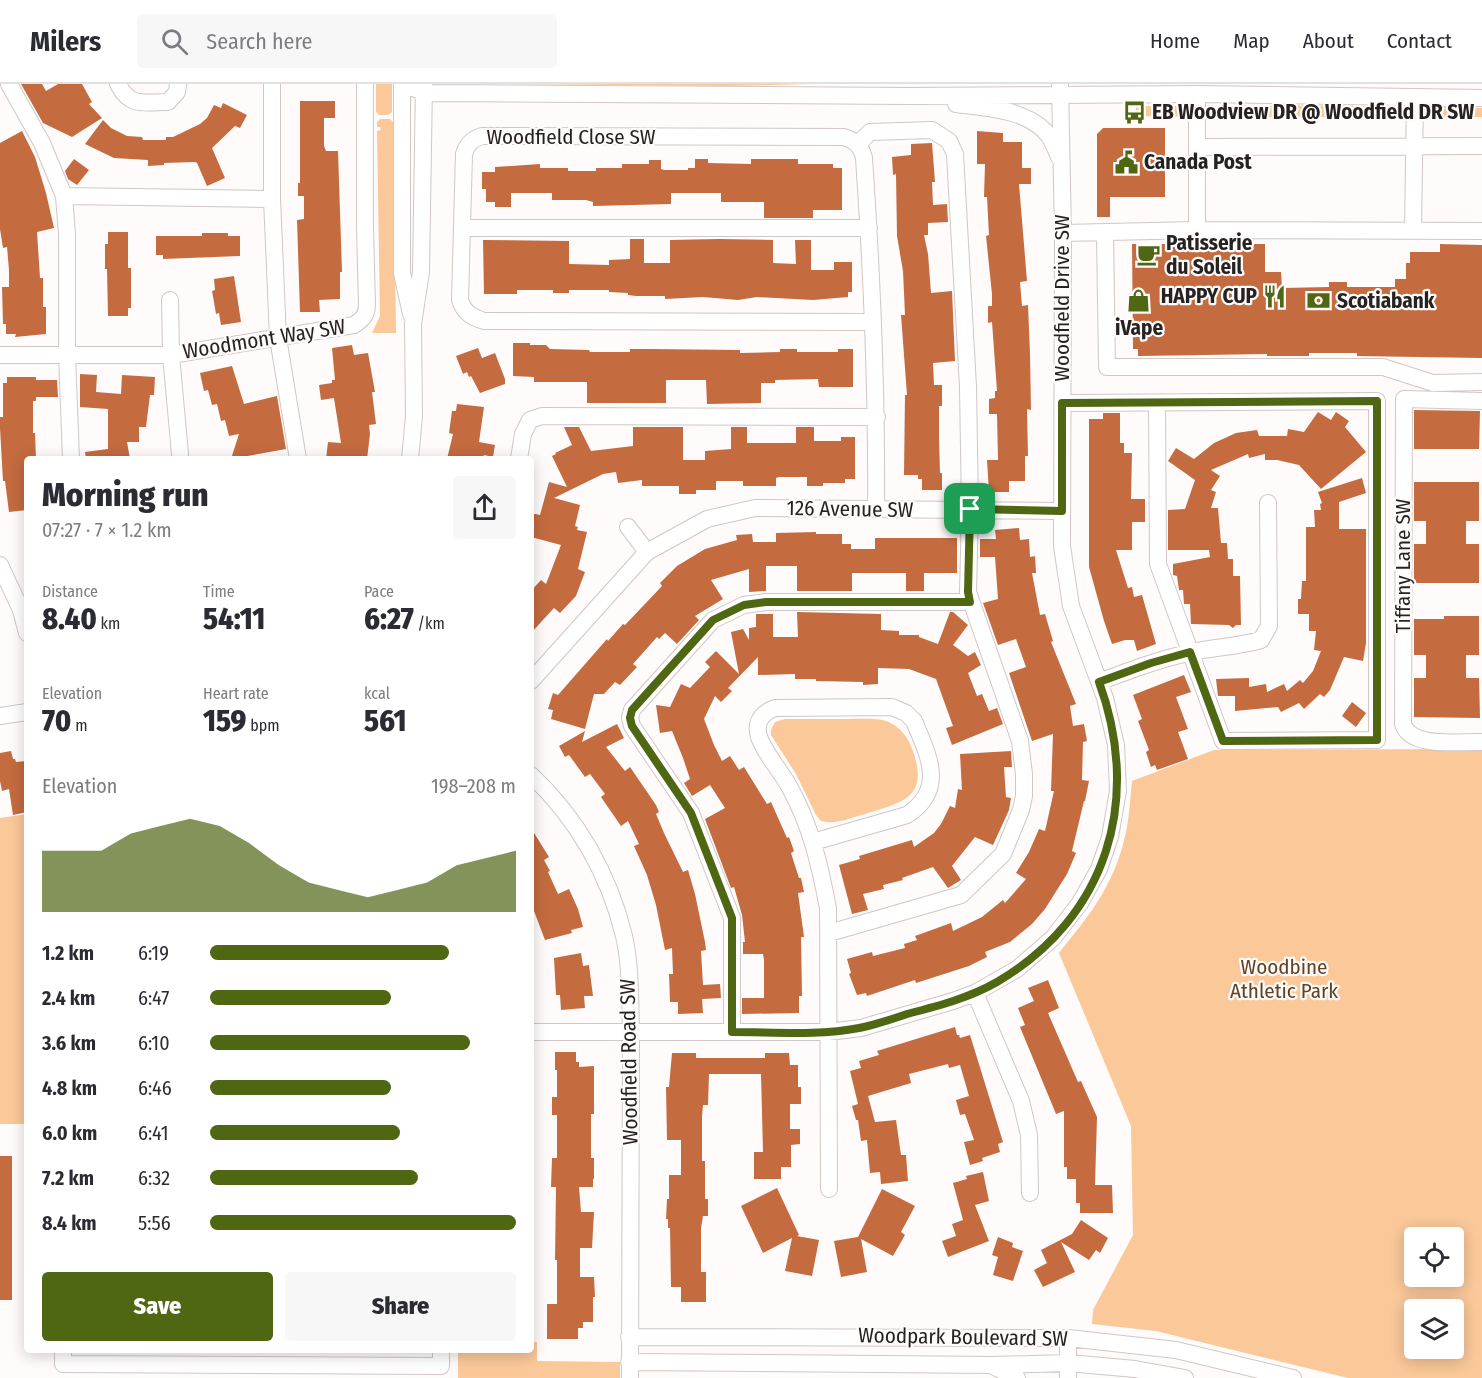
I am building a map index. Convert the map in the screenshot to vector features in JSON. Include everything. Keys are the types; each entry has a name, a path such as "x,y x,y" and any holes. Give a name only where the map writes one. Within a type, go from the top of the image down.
{"street":[{"path":"9,84 42,143 64,196 67,234 71,456"},
{"path":"118,84 128,99 136,102 168,102 177,92 178,84"},
{"path":"272,84 272,199 278,338 298,456"},
{"name":"Woodmont Way SW","path":"0,355 171,355 354,325 362,320 367,313 365,84"},
{"path":"413,324 402,273 403,84 425,89 908,96 1060,89 1197,94 1482,98"},
{"path":"410,456 414,416 413,324 421,272 425,89"},
{"name":"Woodfield Drive SW","path":"534,1032 828,1032 861,1028 975,993 1017,969 1053,938 1080,903 1099,869 1115,814 1118,768 1112,722 1068,593 1062,546 1063,233 1060,89"},
{"path":"1197,94 1197,230"},
{"path":"908,96 1003,111 1029,120 1043,129 1050,137 1062,162"},
{"path":"1413,230 1415,97"},
{"path":"829,933 961,895 1003,854 1021,810 1024,796 1020,741 968,592 970,509 968,387 956,154 949,141 932,130 870,132 858,144 864,158 869,228 877,417 876,509"},
{"name":"Woodfield Close SW","path":"858,144 844,137 483,136 470,142 464,154 459,300 470,316 484,321 873,322"},
{"path":"1197,147 1482,146"},
{"path":"64,196 272,199"},
{"path":"462,228 869,228"},
{"path":"1063,233 1197,230 1482,231"},
{"path":"1105,233 1107,367 1383,367 1433,383 1482,382"},
{"path":"170,300 171,355 180,454"},
{"name":"Tiffany Lane SW","path":"1482,400 1404,399 1403,677 1403,724 1411,737 1423,741 1482,742"},
{"path":"1062,403 1377,401 1377,740 1223,741 1158,564 1157,403"},
{"path":"519,456 523,434 530,420 542,416 877,417"},
{"path":"1099,682 1190,652 1241,645 1262,639 1269,626 1268,503"},
{"name":"126 Avenue SW","path":"534,678 648,552 707,519 755,508 1062,511"},
{"path":"628,527 648,552"},
{"path":"0,565 24,610"},
{"path":"732,1032 732,918 691,813 632,726 630,718 632,710 713,620 744,605 766,602 970,602"},
{"path":"813,842 907,814 919,807 930,789 931,768 914,721 910,716 892,708 775,708 761,717 757,729 758,735 791,789 813,842 828,908 829,1189"},
{"path":"0,716 24,712"},
{"name":"Woodfield Road SW","path":"534,778 563,809 586,843 603,874 624,936 630,990 631,1032 629,1370"},
{"path":"975,993 1021,1101 1029,1135 1030,1193"},
{"name":"Woodpark Boulevard SW","path":"629,1337 1068,1338 1176,1350 1293,1378"},
{"path":"1068,1338 1068,1370"},
{"path":"63,1357 252,1358 441,1365"},
{"path":"993,1365 1017,1378"},
{"name":"Woodpark Boulevard SW","path":"629,1370 993,1365 1068,1370 1135,1369 1185,1378"}],"green space":[{"path":"376,84 392,84 392,112 388,115 379,115 376,112"},
{"path":"502,84 810,84 727,86"},
{"path":"1229,105 1403,106 1405,117 1211,117"},
{"path":"1136,106 1186,106 1188,117 1136,116"},
{"path":"1429,106 1482,108 1482,117 1425,117"},
{"path":"380,119 390,119 393,122 396,333 372,333 380,316 377,131 381,130 377,127 377,122"},
{"path":"785,719 873,719 891,723 903,733 913,751 918,779 915,788 909,796 891,806 843,821 821,821 796,774 771,735 775,722"},
{"name":"Woodbine Athletic Park","path":"1482,749 1482,1378 1348,1378 1156,1331 1092,1324 1093,1310 1133,1235 1131,1126 1059,953 1098,901 1113,873 1126,834 1132,781 1214,750"},
{"path":"24,814 24,1124 0,1124 0,818"},
{"path":"534,1342 537,1342 537,1361 620,1362 620,1378 458,1378 458,1353 534,1353"}],"building":[{"path":"21,84 42,84 46,91 58,84 82,84 92,102 89,104 102,118 72,137 43,123"},
{"path":"300,101 335,101 335,118 324,118 324,146 326,151 338,151 342,272 340,272 340,299 319,300 320,312 300,312 297,220 304,219 304,196 298,196"},
{"path":"223,103 247,115 240,128 235,126 212,148 225,178 207,186 195,162 148,166 148,160 114,158 85,144 103,120 111,128 127,136 142,137 143,140 166,140 166,137 173,137 200,124 207,118 214,105 221,108"},
{"path":"1103,128 1165,128 1165,197 1110,197 1110,217 1097,217 1097,134"},
{"path":"22,131 35,157 54,228 37,232 40,278 43,278 43,307 46,307 46,334 15,337 16,334 6,334 6,324 3,324 2,287 9,287 9,270 7,247 3,248 0,229 0,143"},
{"path":"977,131 1003,133 1003,142 1022,142 1022,168 1031,168 1031,184 1019,184 1027,281 1020,282 1022,306 1028,305 1030,354 1031,410 1027,409 1028,456 1025,456 1025,481 1009,481 1009,492 989,492 987,460 998,460 997,414 989,414 989,399 995,398 995,391 997,391 992,322 988,323 988,306 992,306 992,294 986,236 989,235 987,197 984,197 985,164 977,164"},
{"path":"932,143 935,182 932,182 933,205 947,204 948,222 928,223 928,235 924,235 931,293 952,291 955,361 933,363 934,385 942,385 942,406 939,406 939,438 942,490 922,490 922,479 918,479 918,475 904,475 905,395 907,395 901,315 905,315 903,271 897,236 896,174 893,175 892,157 911,155 911,144"},
{"path":"74,159 89,170 77,185 68,179 65,171"},
{"path":"695,159 708,159 708,163 751,164 751,159 798,159 798,164 833,164 833,168 842,168 842,210 813,210 813,218 764,218 764,202 721,202 721,193 671,193 671,204 593,206 593,202 586,200 552,200 552,193 511,193 511,207 495,207 495,202 486,202 486,189 482,189 482,172 495,172 495,167 540,164 540,168 596,171 596,168 622,168 622,164 649,164 649,160 661,160 661,169 688,170 688,168 695,168"},
{"path":"108,232 128,232 131,308 128,308 128,316 108,316 105,244 108,244"},
{"path":"202,233 228,233 228,236 240,236 240,256 163,259 163,255 156,255 156,236 202,236"},
{"path":"630,239 644,239 644,263 670,263 670,240 719,239 773,240 773,263 796,264 795,240 811,240 811,270 834,270 834,262 852,262 852,292 848,292 848,297 813,300 757,297 738,300 703,297 665,299 665,296 636,296 609,292 609,290 569,290 569,293 553,293 553,290 517,290 517,294 484,294 483,240 569,241 569,264 609,265 609,260 630,259"},
{"path":"1132,244 1265,244 1265,272 1281,272 1282,288 1329,287 1329,282 1347,282 1347,287 1395,287 1395,279 1406,279 1406,263 1410,263 1410,252 1440,252 1440,244 1482,245 1482,358 1357,356 1357,353 1309,353 1309,356 1267,356 1267,354 1138,356 1138,349 1133,349"},
{"path":"234,276 241,322 221,325 219,313 216,314 212,291 215,290 214,279"},
{"path":"513,343 530,343 530,345 546,345 550,349 589,350 590,352 630,352 630,349 650,349 740,350 740,353 780,352 780,349 797,349 797,352 838,352 838,349 853,349 853,387 819,387 818,379 775,380 775,383 761,383 761,403 707,404 706,380 666,380 666,403 587,403 587,382 534,382 534,377 513,376"},
{"path":"352,345 354,355 368,353 375,392 372,392 376,424 369,425 367,456 326,456 328,442 341,443 334,398 321,400 319,385 332,383 332,380 335,380 332,348"},
{"path":"478,348 482,358 495,353 505,379 505,384 480,393 471,376 469,377 467,372 463,374 456,356"},
{"path":"232,366 244,404 277,396 286,449 248,456 232,456 239,434 229,436 225,420 221,421 217,404 212,405 208,390 204,391 200,373"},
{"path":"80,374 97,375 96,392 121,394 122,375 155,377 154,395 150,395 146,427 139,427 139,442 127,442 129,456 86,456 85,452 108,449 108,409 80,407"},
{"path":"7,377 57,380 58,397 36,397 36,401 33,401 36,456 24,456 24,510 9,512 5,481 3,481 0,428 0,417 3,417 3,383 7,383"},
{"path":"457,404 484,407 479,442 495,445 493,456 448,456 453,434 449,433 452,411 456,411"},
{"path":"1414,410 1480,411 1479,449 1414,449"},
{"path":"1318,412 1331,420 1336,412 1349,421 1345,427 1366,452 1321,489 1299,465 1265,460 1265,454 1249,458 1248,454 1211,470 1220,476 1211,490 1216,492 1211,508 1218,508 1221,543 1227,543 1228,559 1233,559 1233,576 1240,576 1241,625 1233,628 1229,625 1191,624 1190,604 1184,604 1183,590 1179,590 1177,576 1173,575 1173,564 1210,557 1209,550 1168,550 1168,510 1185,509 1195,480 1168,461 1176,448 1194,459 1214,443 1236,433 1257,430 1259,436 1287,436 1288,429 1304,432"},
{"path":"1103,413 1120,413 1120,443 1124,443 1124,453 1132,453 1131,499 1145,499 1145,522 1132,522 1132,550 1116,550 1128,588 1132,587 1134,597 1142,595 1156,644 1137,651 1134,640 1112,644 1089,567 1089,419 1103,419"},
{"path":"564,427 579,427 591,451 633,446 633,427 683,427 683,460 705,460 705,451 731,449 731,427 747,427 747,443 796,443 796,427 814,427 814,441 841,441 841,437 855,437 855,479 845,479 845,483 823,483 823,486 807,486 807,477 779,477 776,478 776,486 743,486 743,481 716,481 716,490 696,490 696,494 679,494 679,486 642,486 642,480 618,483 616,472 603,474 554,498 580,505 575,526 578,527 577,530 587,532 578,569 585,572 576,596 560,613 554,608 534,630 534,588 541,580 546,584 561,545 534,538 534,514 540,515 549,482 567,487 552,456 572,445"},
{"path":"1362,478 1366,493 1339,502 1339,529 1366,529 1366,643 1363,661 1344,657 1330,690 1324,697 1320,694 1304,709 1299,703 1281,712 1278,707 1235,711 1235,696 1218,696 1216,679 1249,678 1249,687 1266,684 1267,692 1284,684 1287,691 1300,680 1303,683 1313,671 1321,651 1314,650 1316,631 1309,631 1309,614 1298,614 1298,599 1301,599 1302,581 1306,581 1306,527 1315,527 1314,510 1321,510 1320,504 1322,503 1318,492"},
{"path":"1414,482 1479,482 1479,521 1466,521 1466,544 1479,544 1479,583 1414,583 1414,544 1426,544 1426,521 1414,521"},
{"path":"1019,528 1020,540 1029,539 1030,557 1035,556 1036,573 1032,573 1040,615 1045,614 1053,641 1051,642 1076,704 1070,706 1073,726 1084,724 1087,741 1083,742 1082,780 1089,781 1072,851 1076,853 1067,874 1045,909 1032,924 1010,942 985,952 987,957 969,966 916,983 915,980 867,996 866,993 857,995 849,974 851,973 847,959 872,952 873,956 905,948 904,944 917,940 915,936 951,923 953,931 982,917 1003,900 1005,903 1026,879 1016,873 1039,829 1045,831 1054,791 1051,791 1053,734 1032,741 1009,673 1026,667 1016,639 998,645 983,603 998,599 995,557 980,557 980,539 996,539 995,530"},
{"path":"816,532 816,534 842,534 842,544 851,544 851,549 875,549 875,538 957,538 957,573 924,573 924,591 906,591 906,573 852,573 852,591 797,591 797,566 766,566 766,591 749,592 749,569 711,580 723,599 695,616 699,620 677,644 665,633 659,639 657,637 633,664 637,667 620,685 615,682 604,694 594,694 585,729 551,719 553,710 548,709 553,693 558,695 607,639 608,641 623,624 625,625 662,586 660,583 677,566 705,549 737,540 736,535 752,534 753,542 776,542 776,533"},
{"path":"797,612 881,614 881,630 899,631 899,635 919,635 919,637 938,644 950,612 953,612 968,625 953,645 968,656 975,652 981,665 968,673 977,696 982,694 989,711 997,708 1003,724 952,745 946,728 953,726 936,679 909,669 878,668 878,684 863,685 863,682 795,679 795,674 758,675 758,657 728,688 732,691 721,702 715,696 704,719 714,745 722,761 730,756 739,770 744,767 767,804 771,802 787,838 789,837 794,851 791,853 804,892 798,893 804,937 801,937 802,996 799,996 799,1013 742,1014 742,998 764,998 764,960 763,954 743,954 743,942 745,942 742,915 734,887 731,888 705,819 725,808 710,785 692,796 684,783 690,779 672,731 660,733 656,705 670,707 681,684 690,688 710,667 705,662 716,651 739,674 731,632 743,629 749,640 749,628 756,627 756,614 773,614 773,637 798,637"},
{"path":"1444,616 1479,616 1479,655 1466,655 1466,678 1479,678 1480,718 1414,717 1414,678 1426,678 1426,655 1414,655 1414,619 1444,619"},
{"path":"1184,675 1191,692 1176,697 1188,729 1178,732 1188,759 1157,770 1155,765 1151,767 1146,752 1149,750 1138,721 1142,719 1133,695"},
{"path":"1352,702 1366,713 1356,727 1342,716"},
{"path":"617,724 624,738 606,747 625,771 630,767 656,805 659,812 656,814 683,872 688,870 705,942 706,950 701,951 703,985 720,984 721,998 702,999 703,1013 678,1014 678,1002 670,1002 669,974 673,974 672,948 665,950 656,905 647,875 634,846 639,844 628,821 621,826 601,797 605,794 590,774 585,777 569,755 565,757 559,746 585,731 582,742"},
{"path":"11,751 16,762 24,761 24,813 13,815 9,789 2,791 0,753"},
{"path":"1011,751 1012,767 1004,767 1006,797 1011,798 1009,810 993,845 975,837 952,866 961,880 948,888 933,867 902,878 903,880 883,885 884,889 863,894 868,910 852,914 839,865 860,859 859,856 912,840 914,847 934,833 950,806 955,808 958,789 962,790 960,754"},
{"path":"534,833 549,857 544,860 558,894 569,889 583,927 571,930 572,933 545,940 534,911"},
{"path":"581,953 583,966 589,965 593,996 584,996 585,1008 561,1010 560,995 556,995 554,958"},
{"path":"1048,980 1059,1008 1048,1013 1078,1082 1081,1081 1097,1117 1095,1185 1112,1185 1113,1213 1080,1213 1080,1203 1076,1203 1076,1179 1067,1179 1067,1167 1064,1167 1064,1111 1056,1114 1020,1027 1025,1025 1018,1008 1034,1001 1028,988"},
{"path":"955,1027 960,1038 970,1035 1003,1142 998,1144 1000,1152 970,1165 964,1142 974,1140 965,1114 960,1115 956,1100 969,1096 960,1065 949,1068 948,1064 909,1074 911,1083 868,1096 875,1122 896,1120 901,1155 906,1155 908,1181 881,1184 880,1172 870,1173 867,1140 861,1141 858,1120 856,1120 852,1106 858,1104 850,1071 861,1068 859,1061 879,1055 877,1051"},
{"path":"555,1052 576,1052 576,1062 579,1062 579,1067 594,1066 591,1158 594,1158 594,1179 593,1187 579,1187 581,1212 594,1212 592,1248 580,1248 580,1277 594,1277 595,1297 593,1297 593,1322 583,1322 583,1328 578,1328 578,1339 547,1339 547,1304 557,1304 556,1187 551,1187 552,1158 557,1158 557,1115 552,1115 552,1097 557,1097"},
{"path":"672,1053 696,1053 696,1058 765,1058 765,1053 789,1053 790,1065 798,1065 801,1104 790,1104 790,1129 800,1129 800,1144 791,1145 791,1167 781,1167 781,1179 754,1179 754,1152 763,1152 761,1074 709,1074 708,1105 703,1105 702,1117 702,1161 705,1161 705,1199 708,1199 708,1216 703,1216 701,1228 701,1272 706,1272 706,1302 681,1302 681,1287 671,1287 670,1228 668,1228 668,1219 666,1219 669,1175 681,1175 681,1140 667,1140 666,1087 669,1087"},
{"path":"0,1156 12,1156 12,1300 0,1300"},
{"path":"983,1172 989,1201 975,1205 989,1241 948,1257 942,1241 956,1236 952,1224 963,1220 953,1183 967,1179 966,1176"},
{"path":"777,1188 799,1235 797,1236 819,1240 812,1276 785,1271 792,1238 763,1253 741,1206"},
{"path":"882,1189 915,1206 901,1232 905,1235 893,1256 861,1239 867,1272 841,1277 834,1241 858,1237"},
{"path":"1081,1220 1108,1238 1100,1253 1096,1250 1089,1260 1061,1242 1075,1272 1043,1287 1034,1270 1047,1263 1041,1250 1072,1234"},
{"path":"998,1237 1013,1243 1012,1247 1023,1251 1013,1281 993,1275 998,1257 992,1255"}],"place":[{"name":"EB Woodview DR @ Woodfield DR SW","path":"1134,112"},
{"name":"Canada Post","path":"1126,162"},
{"name":"Patisserie du Soleil","path":"1148,255"},
{"name":"HAPPY CUP","path":"1275,296"},
{"name":"iVape","path":"1139,300"},
{"name":"Scotiabank","path":"1319,301"}],"route":[{"path":"1377,401 1377,740 1223,741 1190,652 1099,682 1112,722 1116,745 1118,791 1115,814 1105,853 1092,885 1068,921 1053,938 1017,969 975,993 861,1028 828,1032 732,1032 732,918 691,813 632,726 630,718 632,710 713,620 744,605 766,602 970,602 968,592 970,509 1062,511 1062,403 1377,401"}]}
